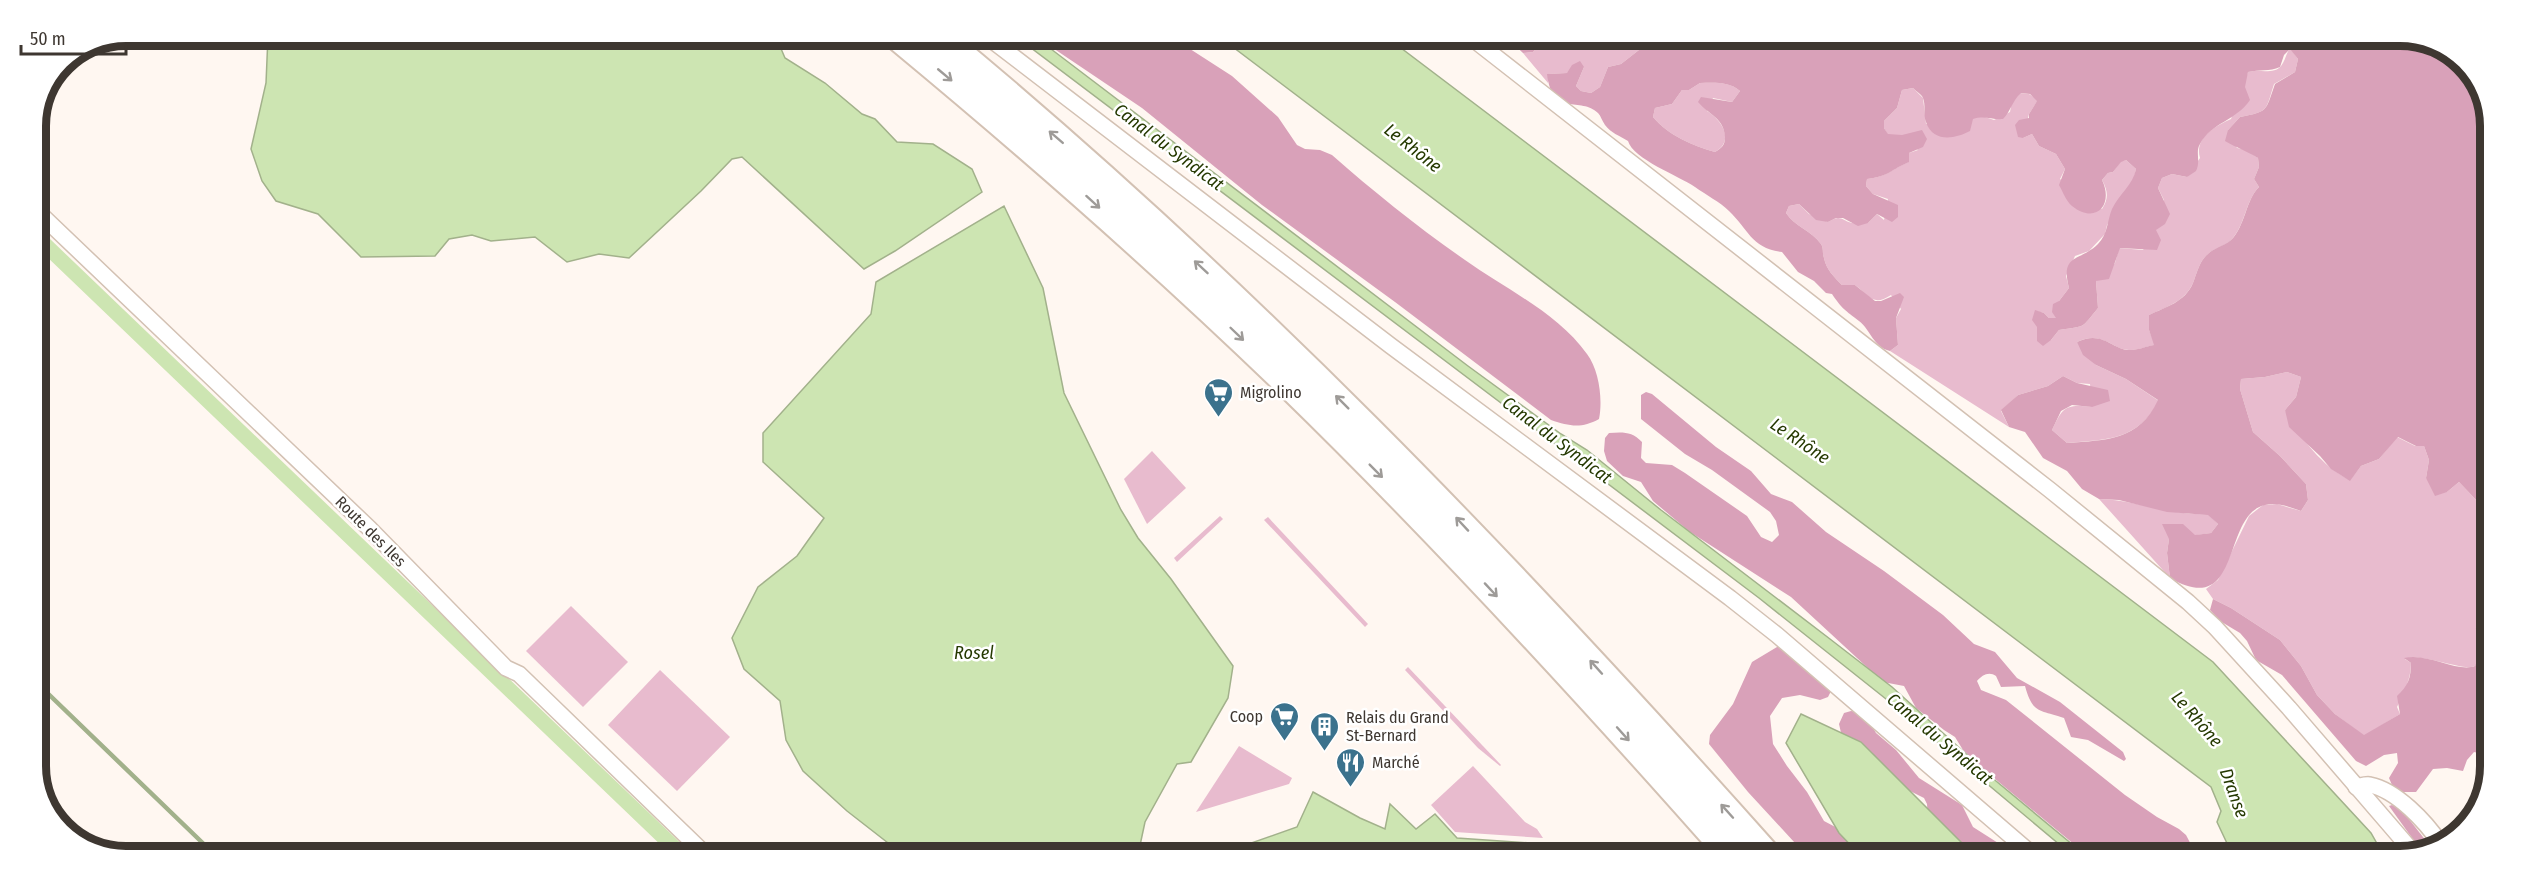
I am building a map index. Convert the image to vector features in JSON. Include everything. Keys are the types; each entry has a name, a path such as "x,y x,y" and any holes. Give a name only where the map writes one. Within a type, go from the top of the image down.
{"highway":[{"path":"911,47 1067,179 1184,284 1291,386 1495,594 1724,846"},
{"path":"950,47 1155,224 1313,374 1442,503 1566,634 1758,846"}],"street":[{"path":"1001,47 1391,346 1730,598 1777,635 2023,846"},
{"path":"1483,47 2050,490 2188,602 2215,627 2289,708 2407,845"},
{"name":"Route des Iles","path":"46,220 370,529 506,668 519,674 697,846"},
{"path":"2356,787 2369,784 2388,793 2424,821 2436,837"}],"shaded area":[{"path":"1051,47 1187,47 1232,76 1278,117 1297,145 1332,155 1431,235 1480,271 1546,313 1575,339 1587,354 1597,376 1600,394 1599,419 1575,425 1551,420 1262,205 1142,108"},
{"path":"1517,47 1538,47 1533,52 1523,53"},
{"path":"1538,47 1643,47 1621,64 1608,67 1600,87 1591,93 1581,91 1576,86 1584,67 1567,73 1548,74 1548,83 1523,53 1533,52"},
{"path":"1643,47 2411,47 2436,55 2457,70 2470,86 2480,121 2480,503 2459,482 2447,492 2435,496 2426,478 2429,460 2424,446 2416,446 2398,437 2379,459 2361,466 2350,481 2331,469 2289,427 2285,410 2296,397 2301,377 2287,372 2241,379 2240,389 2253,432 2306,484 2308,500 2301,511 2283,505 2270,504 2251,513 2242,527 2221,576 2209,586 2193,587 2170,578 2167,553 2169,539 2162,524 2183,524 2195,535 2211,533 2218,524 2208,515 2167,512 2119,500 2099,499 2082,489 2067,471 2043,458 2025,432 2009,427 2001,410 2018,395 2048,386 2063,376 2077,383 2108,390 2110,401 2092,407 2072,405 2061,411 2052,430 2067,443 2120,436 2141,424 2150,413 2158,400 2126,379 2096,365 2083,355 2077,342 2094,338 2101,339 2131,350 2154,345 2149,330 2149,315 2185,295 2190,290 2204,258 2236,234 2251,199 2259,187 2254,179 2259,167 2258,158 2225,141 2228,130 2240,117 2265,109 2275,84 2295,72 2298,59 2290,49 2284,55 2280,67 2248,72 2245,87 2250,100 2245,107 2205,137 2199,147 2196,171 2187,177 2172,174 2162,178 2158,188 2170,214 2165,224 2156,230 2161,240 2157,250 2120,248 2109,279 2096,281 2098,308 2089,320 2074,328 2059,330 2043,346 2037,341 2037,327 2032,320 2035,310 2044,313 2049,318 2056,318 2052,312 2053,304 2059,301 2069,288 2067,269 2069,263 2091,250 2101,240 2106,232 2112,209 2132,180 2136,169 2126,160 2121,162 2102,180 2106,197 2100,210 2095,213 2081,211 2070,204 2059,185 2065,169 2056,154 2039,146 2032,134 2023,138 2018,137 2015,125 2019,120 2029,118 2037,101 2030,94 2021,93 2003,119 1981,117 1973,119 1970,131 1958,136 1945,137 1929,129 1921,96 1913,88 1902,90 1897,108 1884,121 1884,128 1888,134 1902,135 1922,130 1927,139 1923,147 1909,153 1909,162 1885,174 1867,179 1866,186 1873,194 1898,205 1898,217 1892,222 1877,214 1868,223 1858,226 1843,218 1836,218 1828,222 1816,220 1799,204 1789,206 1786,213 1821,244 1827,266 1842,285 1855,285 1875,301 1881,301 1900,293 1904,297 1896,318 1898,345 1890,351 1880,346 1832,294 1826,293 1814,281 1798,272 1782,252 1763,247 1751,237 1729,211 1695,187 1647,161 1632,148 1628,141 1607,128 1599,114 1591,108 1561,101 1550,88 1547,74 1567,73 1572,65 1580,61 1584,67 1576,86 1581,91 1591,93 1600,87 1608,67 1621,64","holes":["1700,83 1726,84 1740,91 1732,102 1701,97 1698,102 1722,125 1724,144 1715,152 1681,139 1653,117 1655,108 1672,104 1682,90 1689,90"]},
{"path":"2290,48 2298,59 2295,72 2274,84 2264,109 2240,117 2228,130 2237,148 2247,150 2258,158 2259,167 2254,179 2259,187 2251,198 2236,234 2204,258 2190,289 2185,294 2175,303 2149,315 2149,330 2155,345 2125,350 2101,339 2086,339 2077,342 2096,365 2126,379 2159,401 2141,424 2120,436 2067,443 2052,430 2059,416 2066,409 2076,406 2092,407 2090,384 2077,383 2063,376 2048,386 2018,395 2001,411 2009,427 1890,351 1898,345 1896,318 1901,309 1891,295 1876,300 1855,285 1842,285 1827,266 1821,244 1786,213 1789,206 1799,204 1809,214 1828,222 1839,218 1852,223 1868,223 1877,214 1884,220 1888,199 1873,194 1866,186 1867,179 1885,174 1908,162 1909,153 1918,150 1902,135 1888,135 1884,128 1884,121 1897,108 1902,90 1913,88 1923,98 1926,124 1982,116 1994,120 2010,112 2012,101 2020,93 2029,94 2038,100 2029,114 2023,138 2032,134 2039,146 2056,154 2065,169 2060,179 2102,209 2107,195 2102,180 2108,173 2113,172 2121,161 2126,160 2136,169 2134,179 2107,225 2105,234 2089,251 2075,256 2066,276 2069,288 2059,301 2057,318 2049,318 2044,313 2035,311 2051,340 2059,330 2082,325 2098,308 2096,281 2115,263 2119,248 2143,250 2156,230 2164,200 2158,188 2162,178 2172,174 2187,177 2200,158 2200,144 2203,139 2213,129 2231,119 2248,72 2278,69"},
{"path":"1700,83 1726,84 1740,91 1732,102 1713,98 1707,111 1724,131 1724,142 1715,152 1681,139 1653,117 1655,108 1672,104 1682,90 1689,90"},
{"path":"2287,372 2301,377 2296,397 2285,410 2298,431 2321,459 2350,480 2361,466 2379,459 2397,437 2415,446 2424,446 2429,460 2426,478 2447,492 2459,482 2480,503 2480,623 2475,628 2480,634 2479,660 2476,665 2464,667 2422,658 2405,659 2411,663 2411,669 2397,707 2400,714 2364,736 2335,714 2317,695 2301,666 2280,640 2213,599 2206,589 2218,580 2249,516 2263,505 2277,504 2301,511 2308,500 2306,484 2253,432 2240,389 2241,379"},
{"path":"1646,392 1652,394 1716,447 1751,471 1771,494 1792,502 1826,532 1943,615 1974,644 1995,652 2017,678 2060,702 2123,752 2126,759 2124,761 2088,740 2071,737 2064,718 2038,710 2031,702 2025,686 2001,687 1996,676 1991,674 1983,675 1977,681 1981,690 2006,700 2125,795 2179,829 2186,835 2192,846 2076,846 1977,764 1963,750 1955,737 1916,708 1904,686 1883,682 1791,597 1690,532 1653,501 1641,482 1623,476 1607,461 1604,451 1605,438 1609,433 1634,436 1642,442 1641,458 1646,463 1672,465 1685,473 1747,516 1761,537 1772,542 1779,535 1776,521 1770,512 1712,470 1685,454 1641,419 1641,395"},
{"path":"1152,451 1186,488 1147,524 1124,479"},
{"path":"2099,499 2180,513 2208,514 2218,524 2211,533 2169,539 2167,553 2170,578"},
{"path":"1220,516 1223,519 1177,562 1174,558"},
{"path":"1268,517 1368,624 1365,627 1264,520"},
{"path":"2213,599 2280,640 2301,666 2317,695 2335,714 2364,735 2400,714 2397,696 2406,685 2411,668 2411,663 2404,658 2422,658 2468,667 2475,666 2480,655 2480,753 2474,752 2467,760 2463,771 2447,768 2433,769 2416,792 2395,792 2389,778 2398,763 2397,753 2384,755 2366,766 2356,761 2282,675 2256,660 2247,641 2240,633 2220,621 2210,610"},
{"path":"571,606 628,662 583,707 526,651"},
{"path":"2480,623 2480,634 2475,628"},
{"path":"1794,642 1808,652 1825,676 1831,691 1828,697 1820,700 1800,695 1782,698 1770,716 1773,744 1807,792 1824,821 1841,830 1855,846 1798,846 1748,792 1709,744 1710,735 1733,704 1752,662 1777,647"},
{"path":"1408,667 1500,766 1478,748 1405,670"},
{"path":"660,670 730,737 677,791 608,725"},
{"path":"1859,712 1869,721 1876,733 1896,750 1919,778 1962,805 1973,827 2003,846 1965,846 1941,831 1928,819 1927,804 1924,798 1908,790 1842,737 1839,724 1844,713"},
{"path":"1239,746 1292,778 1289,784 1196,812"},
{"path":"1473,766 1525,822 1537,829 1543,838 1455,832 1431,805"},
{"path":"2389,806 2401,809 2426,841 2416,844"}],"water":[{"path":"268,47 780,47 785,58 825,83 862,114 875,119 897,142 933,144 972,169 982,192 895,251 864,269 742,157 732,159 629,258 599,254 567,262 535,237 491,241 472,235 449,239 435,256 361,257 318,214 276,201 262,181 251,149 266,83"},
{"name":"Canal du Syndicat","path":"1030,47 1051,49 1468,366 1561,434 1587,450 1661,510 1892,687 1996,781 2074,846 2061,846 1886,699 1759,598"},
{"path":"1233,47 1400,47 2213,662 2371,833 2378,846 2228,846 2217,822 2221,811 2211,787"},
{"name":"Rosel","path":"1004,206 1043,288 1064,393 1121,510 1138,538 1171,579 1233,666 1228,698 1191,762 1177,764 1145,822 1140,846 892,846 847,811 803,771 786,740 780,701 744,669 732,638 758,587 797,556 824,518 763,462 763,433 871,314 876,282"},
{"path":"1801,714 1861,742 1965,846 1851,846 1839,833 1786,743"},
{"path":"1313,792 1385,829 1390,804 1416,829 1435,814 1457,838 1552,846 1243,846 1297,827"}],"waterway":[{"path":"46,246 673,846"},
{"path":"47,693 206,846"}],"place":[{"name":"Migrolino","path":"1219,418"},
{"name":"Coop","path":"1284,742"},
{"name":"Relais du Grand St-Bernard","path":"1325,752"},
{"name":"Marché","path":"1351,788"}],"water label":[{"name":"Le Rhône","path":"1413,148"},
{"name":"Le Rhône","path":"1800,441"},
{"name":"Le Rhône","path":"2197,719"},
{"name":"Dranse","path":"2234,793"}]}
